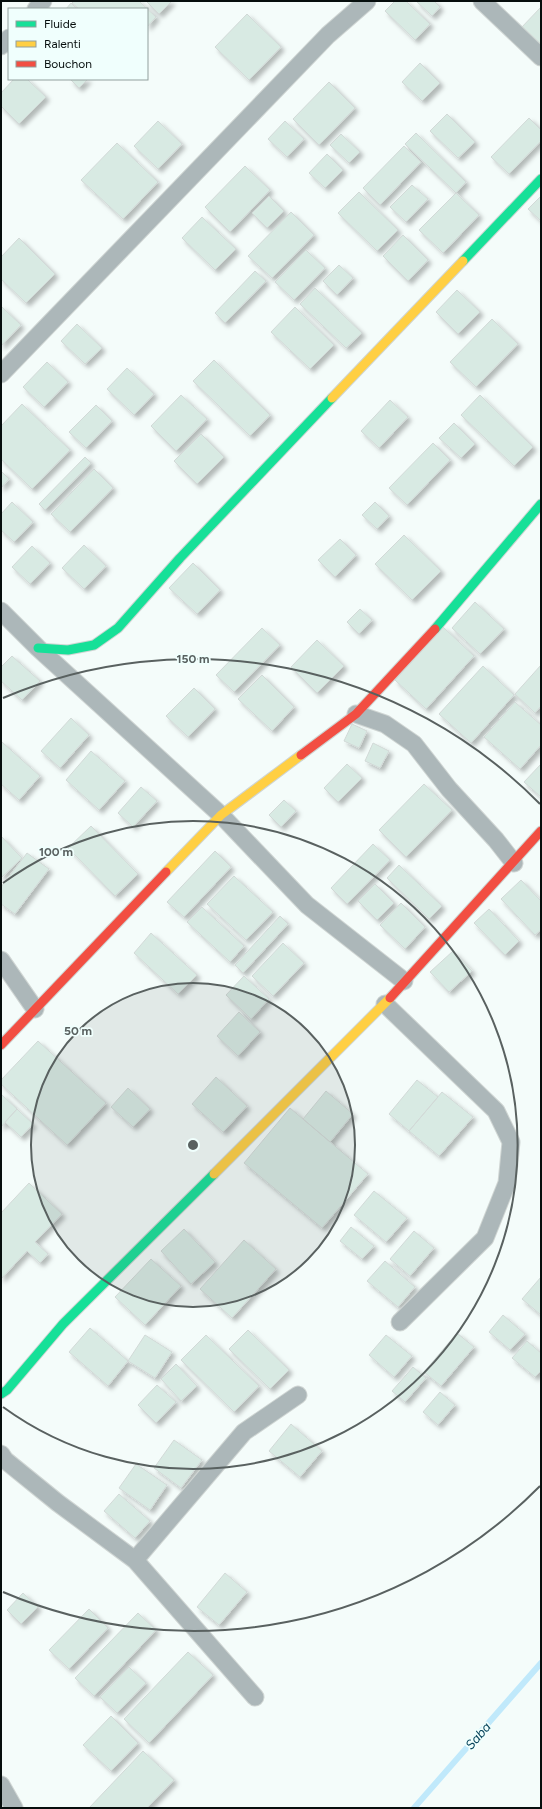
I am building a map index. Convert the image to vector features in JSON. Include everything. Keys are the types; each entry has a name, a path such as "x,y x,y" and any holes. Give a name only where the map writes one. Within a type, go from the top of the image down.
{"street":[{"path":"1,374 328,35 367,1"},
{"path":"482,1 541,57"},
{"path":"38,648 68,650 94,645 118,628 180,558 541,179"},
{"path":"1,1045 221,815 356,714 441,622 541,504"},
{"path":"1,611 38,648 221,815 306,905 404,981"},
{"path":"356,714 385,724 414,744 449,789 496,840 514,863"},
{"path":"1,1394 7,1390 62,1324 385,1004 404,981 514,863 541,831"},
{"path":"1,960 35,1009"},
{"path":"385,1004 496,1111 511,1142 507,1183 485,1238 400,1322"},
{"path":"135,1560 244,1432 298,1395"},
{"path":"1,1454 6,1460 58,1503 135,1560 255,1697"},
{"path":"1,1785 14,1808"}],"building":[{"path":"74,1 139,1 146,8 78,8 72,3"},
{"path":"146,1 172,1 159,14"},
{"path":"395,1 406,1 430,24 415,40 385,11"},
{"path":"416,1 434,1 440,7 432,16"},
{"path":"71,3 76,8 67,8"},
{"path":"541,7 541,47 521,28"},
{"path":"148,9 156,17 148,26"},
{"path":"247,14 281,47 249,80 215,47"},
{"path":"420,63 440,83 422,101 402,82"},
{"path":"13,80 28,80 46,97 19,124 1,106 1,93"},
{"path":"71,80 87,80 79,88"},
{"path":"329,82 355,108 319,145 293,119"},
{"path":"447,114 475,142 458,158 430,131"},
{"path":"529,118 541,130 541,141 509,174 491,157"},
{"path":"158,121 182,144 158,169 134,146"},
{"path":"285,121 304,139 287,157 268,139"},
{"path":"416,133 466,182 456,193 405,144"},
{"path":"341,134 360,152 349,163 330,145"},
{"path":"117,143 158,182 123,219 81,180"},
{"path":"404,146 421,162 380,205 363,188"},
{"path":"327,154 343,170 325,188 309,173"},
{"path":"245,166 270,190 230,232 205,207"},
{"path":"412,185 428,199 406,222 390,207"},
{"path":"359,192 398,230 377,251 338,213"},
{"path":"456,193 479,215 443,253 419,230"},
{"path":"269,196 284,211 267,228 252,213"},
{"path":"541,196 541,221 528,209"},
{"path":"291,212 314,235 272,278 248,256"},
{"path":"202,217 236,249 215,270 182,238"},
{"path":"403,235 428,260 408,281 383,256"},
{"path":"19,238 55,274 26,303 1,279 1,257"},
{"path":"306,250 325,268 294,300 275,282"},
{"path":"339,265 353,278 337,295 323,281"},
{"path":"255,271 266,281 225,323 215,313"},
{"path":"315,288 362,333 346,348 300,304"},
{"path":"457,290 480,312 458,334 436,312"},
{"path":"1,306 21,325 1,346"},
{"path":"295,307 334,345 310,369 271,332"},
{"path":"492,319 518,344 476,387 450,362"},
{"path":"77,324 102,348 85,364 61,341"},
{"path":"214,360 270,415 250,436 193,381"},
{"path":"47,362 68,382 44,407 23,387"},
{"path":"127,368 154,394 134,415 107,389"},
{"path":"181,395 207,419 176,451 151,426"},
{"path":"480,395 533,447 514,466 461,415"},
{"path":"390,400 408,417 379,448 361,431"},
{"path":"22,404 70,450 32,489 1,459 1,426"},
{"path":"96,405 112,421 86,448 69,432"},
{"path":"454,423 475,444 461,458 439,438"},
{"path":"201,434 224,457 197,484 174,461"},
{"path":"433,443 450,460 407,505 389,488"},
{"path":"85,457 91,463 45,510 39,504"},
{"path":"94,469 113,488 70,532 51,514"},
{"path":"1,471 9,479 1,488"},
{"path":"12,502 33,522 14,542 1,530 1,514"},
{"path":"375,502 389,516 377,529 362,515"},
{"path":"404,535 441,571 412,600 375,564"},
{"path":"340,539 356,555 335,577 318,560"},
{"path":"84,545 106,566 84,589 62,568"},
{"path":"32,546 50,563 30,584 12,567"},
{"path":"193,563 220,590 197,614 169,588"},
{"path":"475,602 504,629 480,654 452,628"},
{"path":"360,609 372,620 359,634 347,622"},
{"path":"443,627 474,656 426,709 395,680"},
{"path":"262,628 280,645 234,692 216,675"},
{"path":"317,640 344,666 317,693 291,667"},
{"path":"12,656 40,681 22,700 1,681 1,667"},
{"path":"541,665 541,706 535,713 515,694"},
{"path":"483,666 514,695 471,743 439,714"},
{"path":"262,675 294,707 272,731 238,699"},
{"path":"194,688 215,709 188,737 166,716"},
{"path":"515,702 541,725 541,745 520,769 484,737"},
{"path":"71,718 89,735 60,768 41,751"},
{"path":"352,724 367,731 359,748 344,741"},
{"path":"2,742 40,776 19,800 1,784"},
{"path":"373,743 389,751 380,768 365,761"},
{"path":"91,751 125,781 99,810 66,780"},
{"path":"347,764 362,778 338,802 324,788"},
{"path":"541,764 541,797 524,782"},
{"path":"424,784 452,810 406,857 379,830"},
{"path":"141,787 157,801 133,827 118,813"},
{"path":"284,800 296,811 281,827 269,815"},
{"path":"91,826 138,874 115,896 68,848"},
{"path":"1,836 22,858 1,878"},
{"path":"373,844 390,860 347,904 331,888"},
{"path":"215,851 231,867 184,917 167,902"},
{"path":"27,853 49,869 15,914 1,904 1,887"},
{"path":"399,865 442,906 429,919 387,878"},
{"path":"234,876 273,912 246,940 207,904"},
{"path":"521,880 541,901 541,930 535,935 501,899"},
{"path":"375,884 394,903 377,920 358,901"},
{"path":"401,903 425,927 405,949 380,925"},
{"path":"202,907 244,946 230,962 187,922"},
{"path":"489,909 519,941 505,955 474,923"},
{"path":"280,916 288,924 243,973 235,965"},
{"path":"151,933 197,975 178,994 134,953"},
{"path":"283,943 304,963 273,996 252,976"},
{"path":"453,951 472,971 449,992 430,972"},
{"path":"244,976 269,999 251,1019 226,995"},
{"path":"239,1012 260,1032 238,1056 217,1036"},
{"path":"38,1041 106,1103 67,1145 1,1084 1,1080"},
{"path":"216,1077 247,1106 223,1132 192,1104"},
{"path":"417,1080 438,1097 409,1131 389,1114"},
{"path":"128,1088 150,1109 133,1127 111,1107"},
{"path":"326,1091 353,1114 330,1142 303,1119"},
{"path":"442,1092 473,1117 439,1156 409,1131"},
{"path":"1,1094 17,1109 1,1127"},
{"path":"290,1108 368,1174 322,1228 244,1163"},
{"path":"17,1109 33,1124 21,1137 5,1122"},
{"path":"29,1183 62,1214 35,1242 48,1254 40,1263 27,1251 1,1279 1,1213"},
{"path":"374,1191 407,1218 386,1242 354,1215"},
{"path":"351,1227 374,1246 362,1259 340,1241"},
{"path":"184,1229 215,1262 191,1284 161,1251"},
{"path":"414,1231 434,1248 410,1276 390,1259"},
{"path":"244,1240 276,1269 232,1318 200,1289"},
{"path":"151,1259 181,1286 145,1325 115,1297"},
{"path":"385,1261 415,1287 398,1307 367,1281"},
{"path":"541,1277 541,1315 522,1299"},
{"path":"503,1315 525,1334 510,1350 489,1332"},
{"path":"90,1328 128,1361 108,1386 69,1352"},
{"path":"248,1330 289,1370 270,1389 229,1349"},
{"path":"457,1333 474,1347 441,1386 424,1372"},
{"path":"145,1335 172,1352 155,1378 128,1361"},
{"path":"206,1335 259,1386 234,1412 181,1360"},
{"path":"386,1335 412,1356 394,1377 369,1355"},
{"path":"527,1341 541,1353 541,1371 535,1377 512,1358"},
{"path":"176,1364 197,1386 181,1401 161,1379"},
{"path":"413,1367 426,1378 405,1402 392,1391"},
{"path":"157,1385 176,1402 156,1423 138,1405"},
{"path":"440,1392 455,1405 438,1425 423,1412"},
{"path":"291,1424 322,1451 300,1477 269,1451"},
{"path":"174,1440 202,1460 181,1488 154,1468"},
{"path":"136,1464 167,1485 150,1510 119,1488"},
{"path":"119,1494 150,1521 135,1538 104,1511"},
{"path":"225,1573 247,1592 219,1625 197,1607"},
{"path":"23,1593 38,1607 21,1624 7,1610"},
{"path":"89,1609 108,1628 69,1669 49,1650"},
{"path":"138,1613 156,1630 94,1696 75,1678"},
{"path":"188,1652 213,1675 149,1743 124,1719"},
{"path":"129,1667 146,1683 117,1713 100,1697"},
{"path":"111,1716 138,1743 111,1771 83,1745"},
{"path":"143,1751 174,1780 147,1808 89,1808"}],"waterway":[{"name":"Saba","path":"414,1808 541,1663"}],"traffic: fast":[{"path":"463,261 541,179"},
{"path":"38,648 68,650 94,645 118,628 180,558 332,398"},
{"path":"435,629 541,504"},
{"path":"1,1394 7,1390 63,1324 214,1174"}],"traffic: slow":[{"path":"332,398 463,261"},
{"path":"166,872 221,815 301,755"},
{"path":"214,1174 390,998"}],"traffic: jam":[{"path":"301,755 356,714 435,629"},
{"path":"390,998 541,831"},
{"path":"1,1045 166,872"}]}
